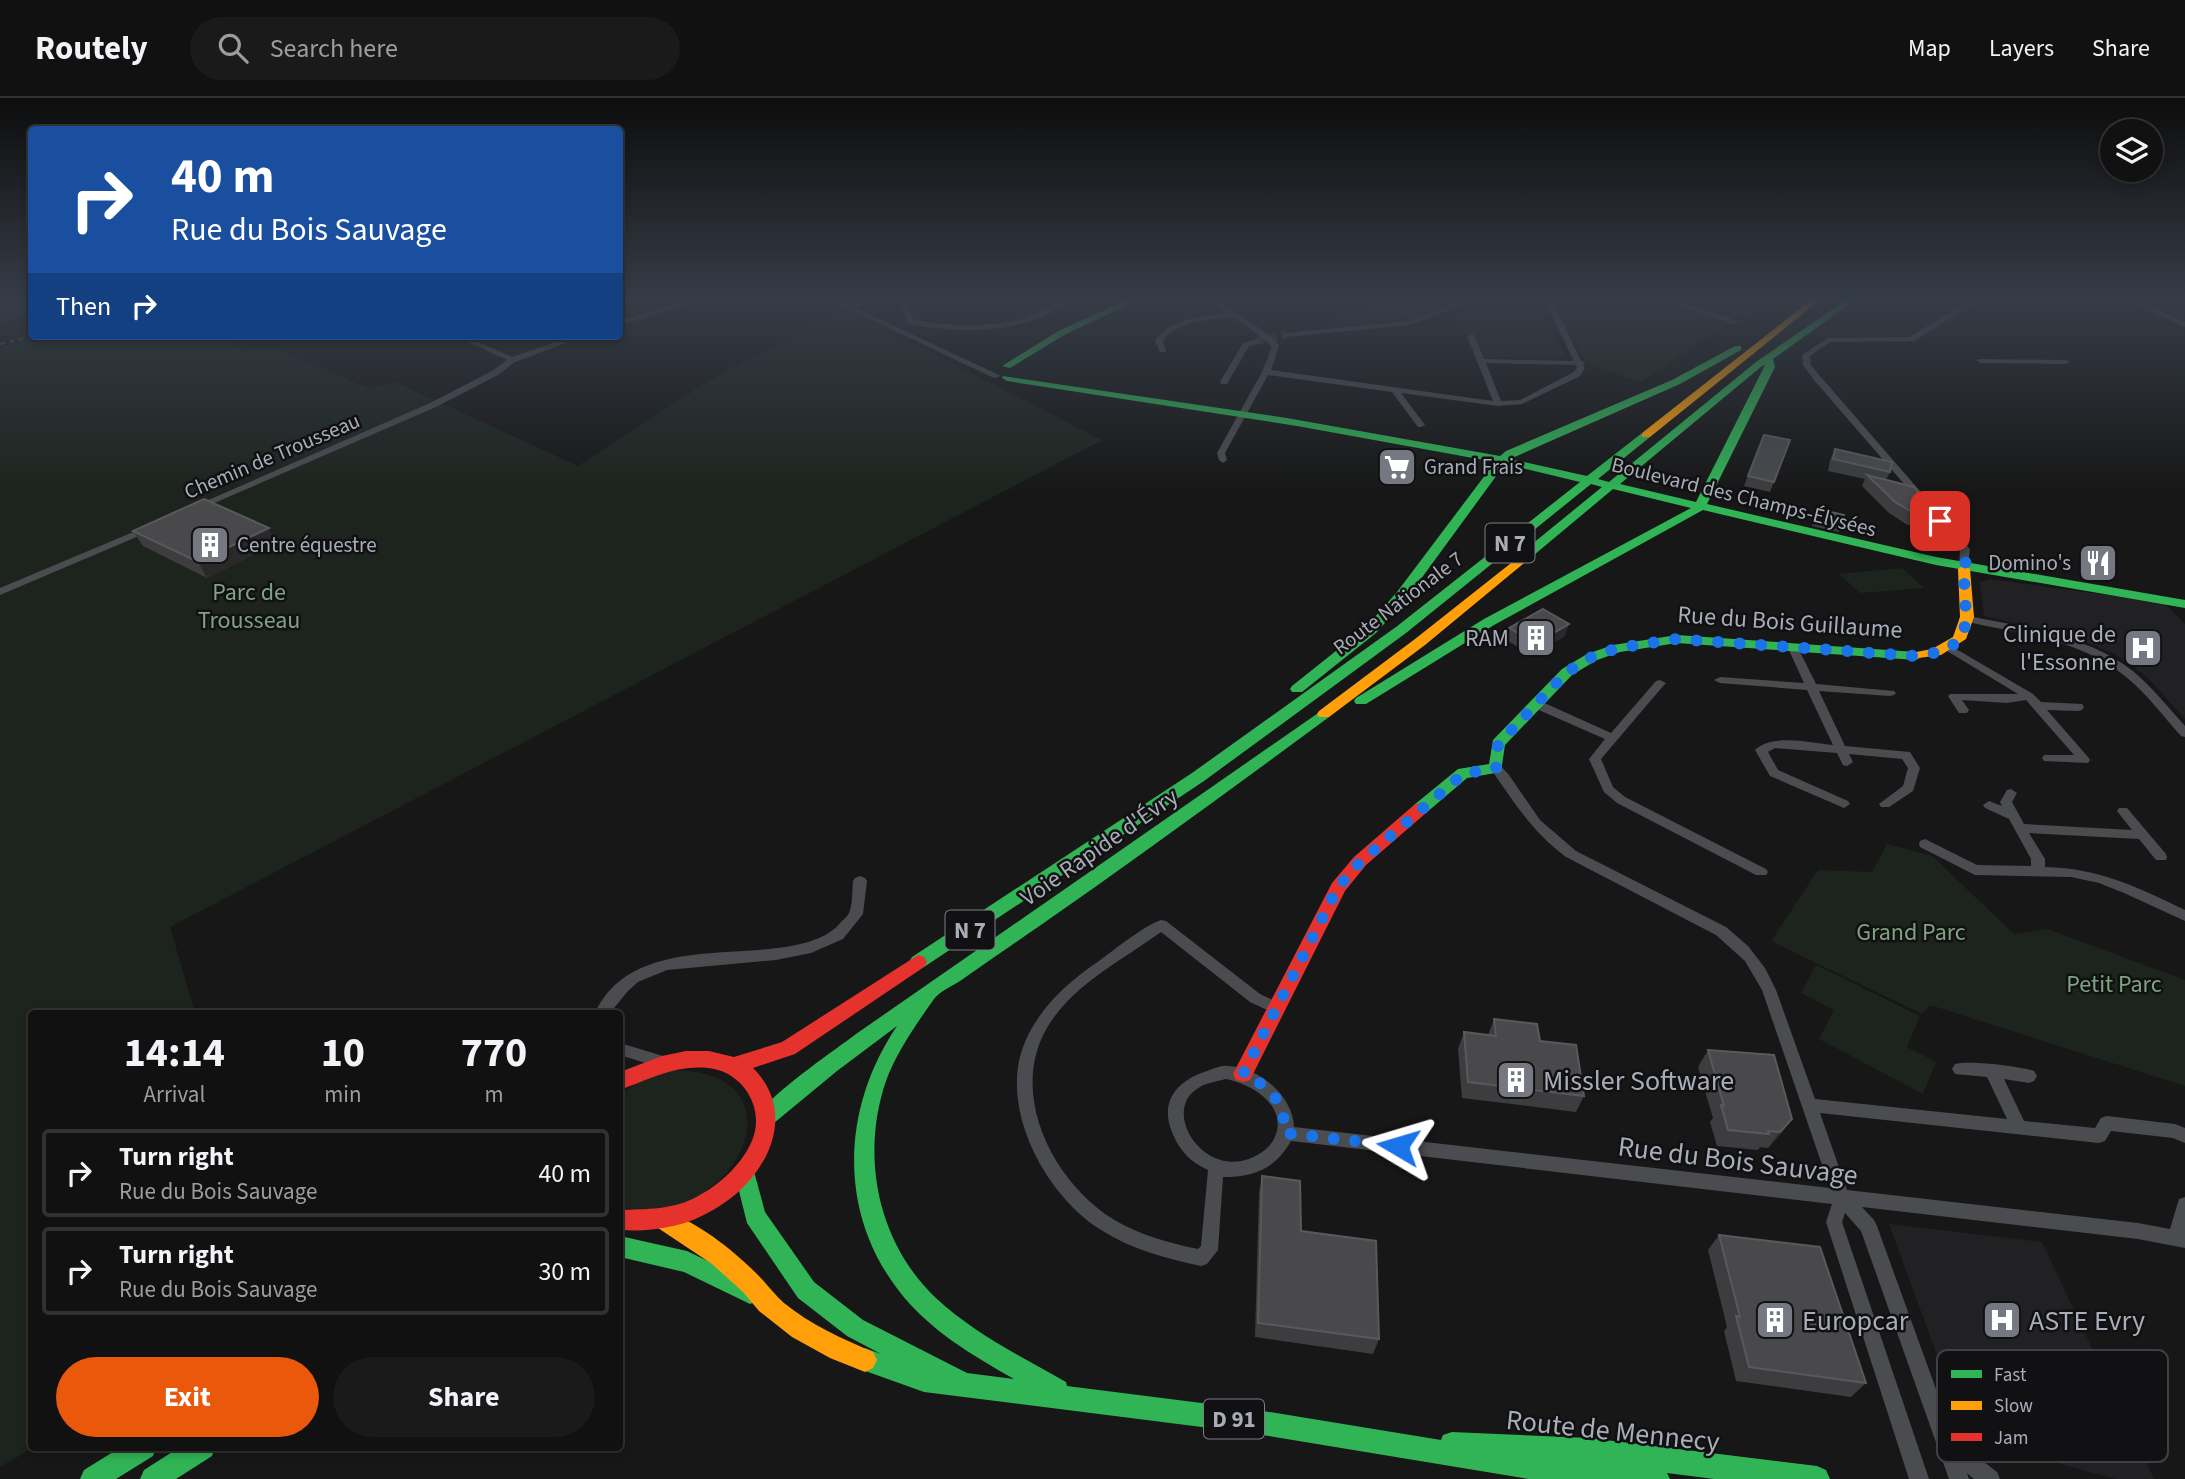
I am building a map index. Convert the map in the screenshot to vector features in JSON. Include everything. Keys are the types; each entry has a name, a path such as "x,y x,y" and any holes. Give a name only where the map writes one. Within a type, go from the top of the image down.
{"main road":[{"path":"1011,369 1017,364"},
{"path":"1198,777 1209,756 1371,630 1402,595 1502,460 1510,453 1676,382 1706,364"},
{"name":"Route Nationale 7","path":"1198,777 1401,630 1734,364"},
{"name":"Route Nationale 7","path":"1256,765 1420,642 1760,364"},
{"path":"1256,765 1489,622 1699,508 1710,492 1753,391 1769,364"},
{"name":"Boulevard des Champs-Élysées","path":"1011,369 1035,379 1082,390 1405,438 1479,452 1649,496 1964,569 2185,604"},
{"path":"1951,649 1964,634 1964,569"},
{"name":"Rue du Bois Guillaume","path":"1496,768 1498,744 1567,672 1592,657 1640,643 1677,639 1916,656 1951,649"},
{"name":"Voie Rapide d'Évry","path":"766,1117 817,1074 932,990 1256,765"},
{"path":"1243,1074 1338,887 1360,862 1463,774 1496,768"},
{"name":"Voie Rapide d'Évry","path":"733,1066 788,1048 1198,777"},
{"path":"932,990 890,1051 867,1109 862,1143 874,1224 896,1271 926,1305 970,1339 1064,1395"},
{"path":"623,1079 659,1061 699,1056 733,1066 756,1087 766,1117 757,1154 745,1171 711,1204 666,1220 643,1223 623,1220"},
{"name":"Route de Mennecy","path":"745,1171 755,1216 806,1290 855,1328 967,1384"},
{"name":"Route de Mennecy","path":"666,1220 698,1238 751,1283 766,1302 805,1331 846,1354 924,1380 1064,1395 1404,1444 1523,1466 1657,1479"},
{"path":"623,1247 656,1251 689,1261 766,1302"},
{"name":"Route de Mennecy","path":"1404,1444 1519,1444 1604,1451 1817,1479"},
{"path":"93,1479 138,1451"},
{"path":"153,1479 197,1451"}],"street":[{"name":"Chemin de Trousseau","path":"186,512 441,400 495,373 506,364"},
{"path":"973,364 1011,369"},
{"path":"1224,382 1234,364"},
{"path":"1223,460 1221,453 1268,364"},
{"path":"1482,364 1498,404"},
{"path":"1266,372 1498,404 1528,399 1577,374 1580,364"},
{"path":"1807,364 1924,502"},
{"path":"1395,390 1421,425"},
{"path":"1932,511 1965,549 1964,569"},
{"name":"Chemin de Trousseau","path":"0,592 161,523"},
{"path":"1964,618 2068,643 2098,654 2132,676 2185,733"},
{"path":"1793,648 1847,762"},
{"path":"1951,649 2029,696 2084,760 2048,758"},
{"path":"1720,680 1890,693"},
{"path":"1660,683 1595,759 1608,789 1621,800 1761,872"},
{"path":"1963,710 1954,696 2007,699 2029,696"},
{"path":"1536,704 1613,738"},
{"path":"2039,705 2078,707"},
{"path":"1844,804 1774,773 1761,750 1774,744 1906,755 1914,768 1909,788 1885,804"},
{"path":"1496,768 1506,778 1527,812 1553,841 1571,854 1721,931 1743,948 1765,978 1842,1198 1868,1226 1937,1421"},
{"path":"2011,793 2006,802 2038,859 2038,870"},
{"path":"1989,805 2017,822 2143,835"},
{"path":"2123,811 2161,857"},
{"path":"1925,844 1975,870 2071,872 2101,879 2129,889 2185,916"},
{"path":"607,1010 623,986 656,967 682,960 796,952 821,946 841,935 856,919 862,898 860,881"},
{"path":"1216,1167 1209,1250 1201,1258 1156,1249 1105,1224 1070,1195 1045,1158 1028,1112 1022,1078 1031,1042 1044,1018 1070,992 1161,925 1255,998 1278,1009"},
{"path":"623,1050 659,1061"},
{"path":"1960,1069 2029,1076"},
{"path":"1992,1071 2019,1127"},
{"path":"1218,1073 1243,1074 1267,1087 1276,1097 1285,1121 1284,1133 1279,1147 1268,1159 1252,1167 1234,1170 1216,1167 1186,1148 1176,1126 1176,1104 1184,1090 1195,1080 1218,1073"},
{"path":"1810,1105 2099,1136 2106,1123 2175,1131 2185,1136"},
{"name":"Rue du Bois Sauvage","path":"1284,1133 2180,1239"},
{"path":"1842,1198 1834,1222 1919,1479"},
{"path":"2180,1239 2185,1205"},
{"path":"1952,1462 1959,1479"},
{"path":"1967,1462 1990,1479"}],"shaded area":[{"name":"Clinique de l'Essonne","path":"1990,579 2164,603 2185,624 2185,719 2146,676 2115,654 2070,636 1984,616 1980,582"},
{"path":"1889,1224 2042,1242 2093,1350 1937,1350 1937,1355"},
{"path":"2054,1462 2146,1462 2154,1479 2115,1479"}],"green space":[{"name":"Parc de Trousseau","path":"0,364 313,364 368,388 395,382 578,466 704,384 740,364 953,364 1102,440 170,927 194,1010 28,1010 28,1451 0,1467"},
{"path":"1592,364 1667,364 1640,382"},
{"path":"1902,568 1924,588 1860,593 1839,574"},
{"name":"Grand Parc","path":"1887,844 1932,856 2014,934 2047,929 2185,980 2185,1086 1930,1005 1922,1014 1771,941 1818,870 1872,872"},
{"path":"1816,965 1920,1016 1907,1047 1936,1062 1923,1094 1819,1039 1834,1010 1801,993"},
{"path":"676,1070 717,1078 740,1097 747,1122 741,1150 724,1176 696,1197 661,1209 623,1208 623,1092 649,1076"}],"building":[{"path":"1764,435 1790,440 1774,482 1748,476"},
{"path":"1835,449 1892,462 1890,472 1833,459"},
{"path":"1867,475 1914,487 1945,524 1912,512 1895,502"},
{"path":"204,499 269,528 198,562 133,531"},
{"path":"1817,509 1844,515 1840,528 1813,522"},
{"path":"1543,609 1569,624 1536,643 1509,628"},
{"name":"Missler Software","path":"1494,1019 1537,1024 1540,1041 1576,1045 1584,1096 1468,1082 1464,1032 1496,1036"},
{"path":"1708,1050 1774,1055 1792,1119 1780,1132 1768,1131 1769,1134 1728,1130"},
{"path":"1262,1176 1300,1181 1301,1231 1376,1241 1379,1339 1258,1323"},
{"name":"Europcar","path":"1719,1235 1820,1247 1866,1383 1749,1367 1736,1316 1740,1317"}],"traffic: fast":[{"path":"1297,689 1371,630 1402,595 1494,469 1510,453 1676,382 1708,364"},
{"path":"1530,552 1758,364"},
{"path":"1361,701 1489,622 1699,508 1769,364"},
{"path":"1007,378 1296,423"},
{"path":"1287,421 1497,459 1936,561 2185,604"},
{"path":"918,962 1198,777 1401,630 1646,435"},
{"path":"1420,809 1463,773 1496,768 1498,744 1567,672 1592,657 1618,648 1677,639 1916,656"},
{"path":"767,1117 862,1040 1105,872 1324,714"},
{"path":"925,1000 886,1060 876,1082 868,1112 864,1142 865,1172 869,1202 878,1231 890,1258 907,1283 928,1306 974,1341 1057,1391"},
{"path":"745,1171 755,1216 806,1290 855,1328 957,1379"},
{"path":"623,1248 687,1262 750,1293"},
{"path":"865,1360 924,1380 1257,1422 1564,1472 1657,1479"},
{"path":"1452,1444 1589,1451 1817,1479"},
{"path":"93,1479 138,1451"},
{"path":"153,1479 197,1451"}],"traffic: slow":[{"path":"1646,435 1735,364"},
{"path":"1324,714 1420,642 1530,552"},
{"path":"1916,656 1936,652 1959,639 1967,617 1964,569"},
{"path":"666,1221 720,1256 789,1321 826,1344 865,1360"}],"traffic: jam":[{"path":"1243,1074 1338,887 1360,861 1420,809"},
{"path":"733,1066 788,1048 918,962"},
{"path":"623,1080 662,1064 686,1060 709,1059 730,1064 747,1075 760,1093 766,1118 761,1144 751,1162 721,1193 706,1203 675,1216 623,1220"}],"place":[{"name":"Grand Frais","path":"1397,467"},
{"name":"Centre équestre","path":"210,545"},
{"name":"Domino's","path":"2098,563"},
{"name":"RAM","path":"1536,638"},
{"name":"Clinique de l'Essonne","path":"2143,648"},
{"name":"Missler Software","path":"1516,1080"},
{"name":"Europcar","path":"1775,1320"},
{"name":"ASTE Evry","path":"2002,1320"}],"route":[{"path":"1398,1146 1284,1133 1285,1121 1276,1097 1267,1087 1243,1074 1338,887 1360,862 1463,774 1496,768 1498,744 1567,672 1592,657 1640,643 1677,639 1916,656 1951,649 1964,634 1966,559 1965,549 1940,521"}],"park label":[{"name":"Petit Parc","path":"2114,984"}]}
